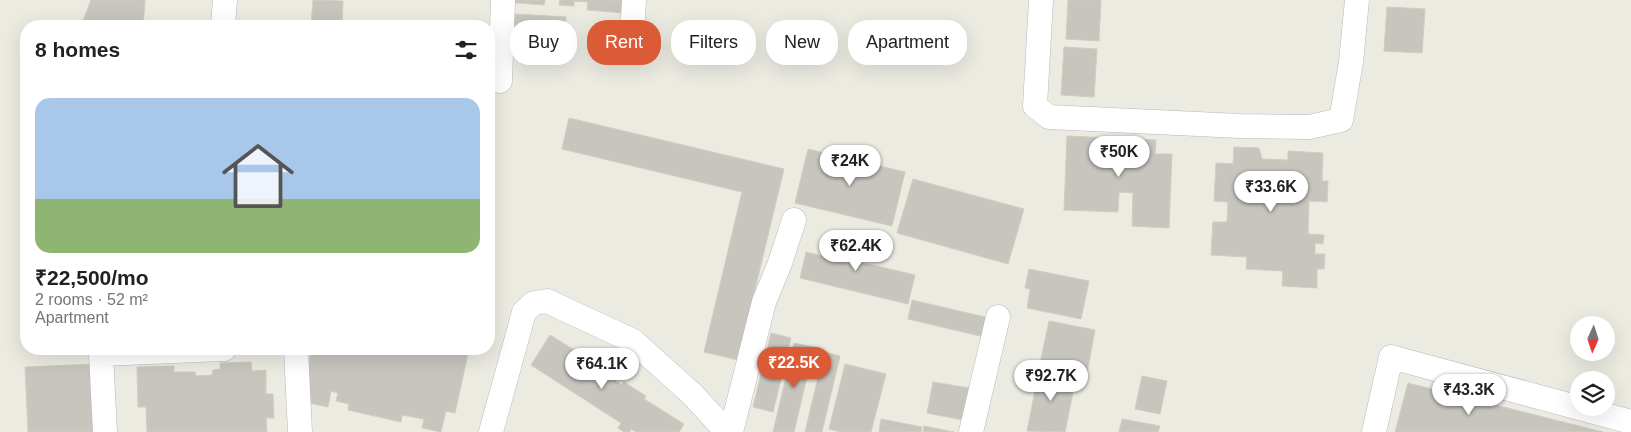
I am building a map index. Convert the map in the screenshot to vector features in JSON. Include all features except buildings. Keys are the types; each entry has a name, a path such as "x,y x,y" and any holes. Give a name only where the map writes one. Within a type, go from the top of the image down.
{"street":[{"path":"223,20 225,0"},
{"path":"500,81 503,0"},
{"path":"1041,0 1035,106 1049,117 1240,126 1309,127 1341,120 1351,62 1357,0"},
{"path":"729,432 764,302 780,263 794,220"},
{"path":"491,432 524,312 534,303 547,301 633,340 692,394 729,432"},
{"path":"971,432 998,317"},
{"path":"101,355 105,432"},
{"path":"296,355 300,432"},
{"path":"1374,432 1391,357 1631,422"}]}
